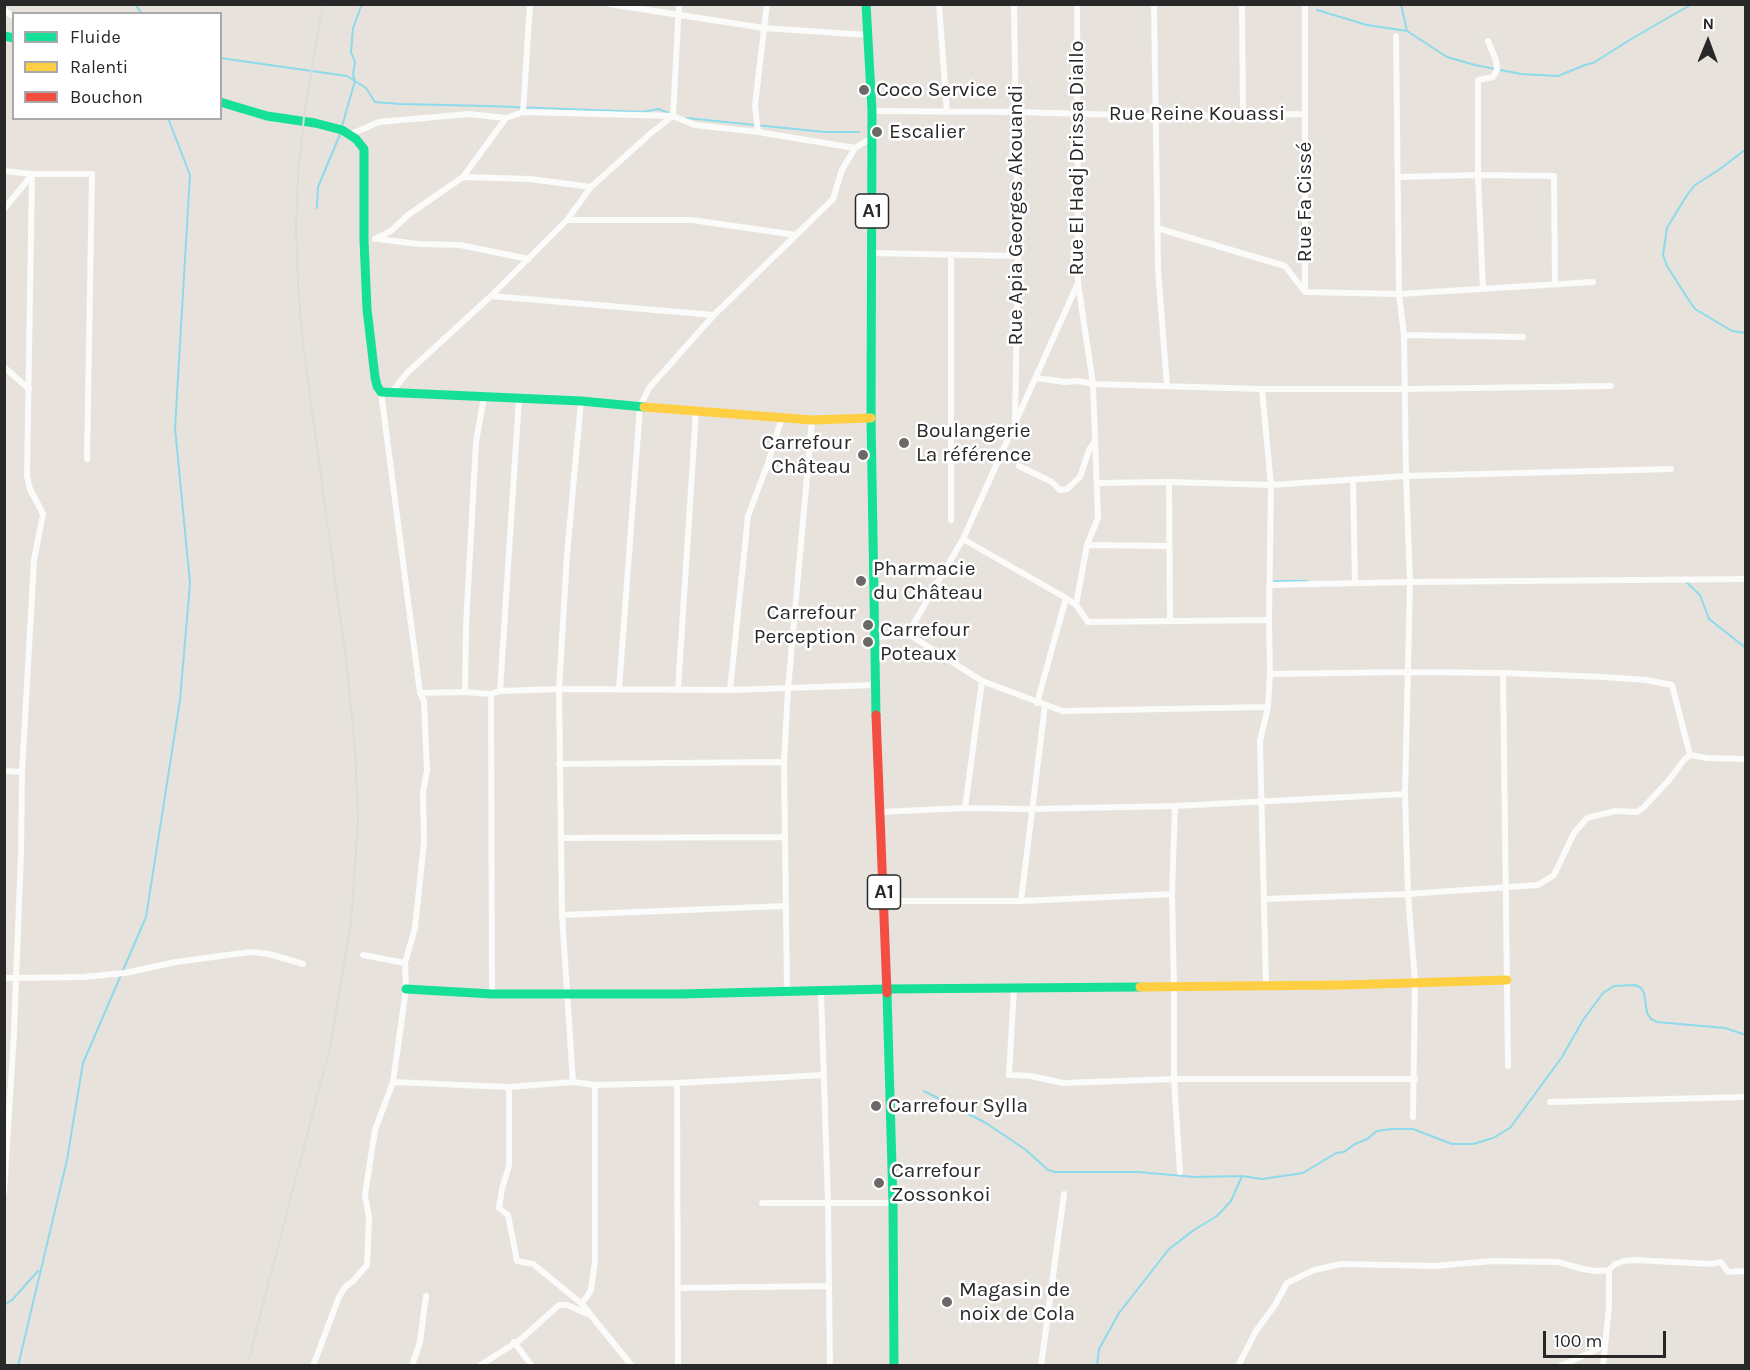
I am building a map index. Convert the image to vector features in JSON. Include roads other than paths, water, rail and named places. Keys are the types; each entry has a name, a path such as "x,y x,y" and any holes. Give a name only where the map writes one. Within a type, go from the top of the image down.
{"street":[{"path":"523,112 530,4"},
{"path":"609,4 764,28 868,35"},
{"path":"386,392 528,260 567,220 591,187 673,116 678,4"},
{"path":"758,132 755,105 766,4"},
{"name":"A1","path":"867,4 872,111 871,418 875,685 893,1203 894,1365"},
{"path":"939,4 947,112"},
{"name":"Rue Apia Georges Akouandi","path":"1014,4 1018,256 1015,425"},
{"name":"Rue El Hadj Drissa Diallo","path":"910,635 914,623 963,539 1078,283 1077,4"},
{"path":"1154,4 1158,269 1167,386"},
{"path":"1242,4 1243,115"},
{"name":"Rue Fa Cissé","path":"1305,4 1305,292"},
{"path":"1396,36 1399,294 1404,335 1410,582 1405,794 1408,894 1415,982 1413,1117"},
{"path":"1483,288 1478,175 1478,80 1493,77 1497,70 1496,60 1488,41"},
{"path":"222,103 267,116 326,125 351,134 364,148 364,240 368,309 377,386 386,392 581,401 812,420 871,418"},
{"name":"Rue Reine Kouassi","path":"872,111 1156,116 1305,114"},
{"path":"351,134 379,122 469,114 506,118 523,112 673,116 695,125 758,132 855,148"},
{"path":"375,239 391,231 408,215 463,177 506,118"},
{"path":"619,689 640,407 649,388 714,315 833,199 842,170 855,148 872,138"},
{"path":"4,171 32,174 92,174 87,459"},
{"path":"4,209 32,174"},
{"path":"4,1192 14,1033 22,772 34,560 43,514 30,489 27,476 32,174"},
{"path":"1398,177 1554,176 1555,284"},
{"path":"463,177 530,179 591,187"},
{"path":"567,220 692,220 796,235"},
{"path":"1157,228 1285,266 1305,292 1399,294 1593,282"},
{"path":"364,240 460,245 528,260"},
{"path":"872,253 1018,256"},
{"path":"951,256 951,520"},
{"path":"1076,605 1087,545 1098,518 1094,384 1078,283"},
{"path":"491,296 714,315"},
{"path":"1404,335 1523,337"},
{"path":"4,367 29,389"},
{"path":"1036,378 1094,384 1262,389 1611,386"},
{"path":"1262,389 1270,484 1270,674 1268,707 1260,741 1266,986"},
{"path":"313,1365 339,1297 345,1287 368,1265 369,1218 365,1195 375,1130 393,1082 406,989 405,963 415,928 424,842 423,792 427,770 424,701 420,693 386,392"},
{"path":"465,692 466,626 476,442 484,397"},
{"path":"500,691 519,398"},
{"path":"573,1082 562,915 559,690 567,555 581,401"},
{"path":"678,690 696,411"},
{"path":"730,690 748,516 782,417"},
{"path":"787,991 784,762 788,689 812,420"},
{"path":"1019,466 1052,482 1060,490 1067,489 1080,477 1089,450 1095,441"},
{"path":"1097,483 1270,484 1406,476 1671,469"},
{"path":"1353,480 1355,584"},
{"path":"1168,482 1170,620"},
{"path":"963,539 1066,598 1076,605 1088,622 1269,620"},
{"path":"1087,545 1169,546"},
{"path":"1269,585 1746,579"},
{"path":"1037,703 1066,598"},
{"path":"876,637 910,635 982,681 1062,711 1268,707"},
{"path":"1503,673 1508,1066"},
{"path":"1270,674 1503,673 1604,677 1646,680 1672,685 1690,755"},
{"path":"964,808 982,681"},
{"path":"420,693 490,694 500,691 619,689 788,689 875,685"},
{"path":"490,694 492,994"},
{"path":"1021,901 1045,705"},
{"path":"1265,899 1408,894 1538,885 1554,875 1574,832 1587,818 1615,811 1637,812 1644,808 1690,755 1746,759"},
{"path":"559,764 784,762"},
{"path":"4,771 22,772"},
{"path":"881,812 964,808 1175,806 1405,794"},
{"path":"1175,806 1172,894 1174,1079 1180,1172"},
{"path":"561,838 785,837"},
{"path":"884,901 1021,901 1172,894"},
{"path":"562,915 785,906"},
{"path":"4,978 83,977 114,974 176,962 250,952 269,954 303,964"},
{"path":"363,954 405,963"},
{"path":"406,989 492,994 680,994 886,989 1174,988 1507,980"},
{"path":"1014,988 1009,1075 1031,1076 1063,1083 1174,1079 1414,1079"},
{"path":"821,991 828,1202 830,1365"},
{"path":"393,1082 509,1087 573,1082 595,1085 677,1083 823,1075"},
{"path":"677,1083 678,1365"},
{"path":"581,1303 591,1290 595,1261 595,1085"},
{"path":"509,1087 509,1166 499,1208 508,1215 517,1261 533,1264 581,1303 632,1365"},
{"path":"1550,1102 1746,1097"},
{"path":"1041,1365 1064,1194"},
{"path":"762,1203 893,1203"},
{"path":"1603,1365 1609,1307 1609,1270 1615,1264 1635,1260 1712,1264 1721,1262 1728,1272 1746,1271"},
{"path":"1238,1365 1256,1331 1275,1305 1287,1283 1314,1270 1341,1264 1435,1266 1492,1261 1558,1262 1582,1269 1609,1270"},
{"path":"679,1288 829,1286"},
{"path":"412,1365 420,1342 426,1296"},
{"path":"479,1365 520,1340 560,1305 567,1305 590,1315"},
{"path":"514,1342 532,1365"},
{"path":"1560,1365 1596,1350 1605,1342"}],"waterway":[{"path":"135,4 141,12"},
{"path":"342,126 355,81 353,75 355,62 351,52 353,28 362,4"},
{"path":"1401,4 1407,31"},
{"path":"1317,10 1367,25 1407,31 1447,57 1475,65 1521,74 1558,76 1593,63 1692,4"},
{"path":"222,58 347,76 366,88 375,102 643,112 658,109 672,114"},
{"path":"686,118 825,132 859,132"},
{"path":"18,1366 67,1160 83,1063 146,917 180,700 190,583 175,428 190,175 169,120"},
{"path":"317,208 318,187 341,132"},
{"path":"1746,149 1695,185 1687,195 1667,228 1663,255 1667,266 1695,309 1732,331 1746,333"},
{"path":"1274,581 1307,581"},
{"path":"1685,581 1700,595 1709,619 1746,648"},
{"path":"1097,1366 1099,1349 1119,1313 1169,1249 1217,1216 1231,1201 1242,1176 1262,1179 1303,1173 1336,1153 1344,1152 1367,1139 1377,1131 1413,1129 1452,1144 1473,1144 1493,1138 1510,1128 1562,1057 1583,1020 1603,993 1614,986 1635,985 1641,988 1647,1013 1657,1022 1725,1028 1746,1035"},
{"path":"924,1091 986,1123 1026,1150 1048,1170 1055,1172 1138,1172 1195,1177 1242,1176"},
{"path":"4,1305 12,1300 38,1271"}],"railway":[{"path":"247,1366 331,1043 351,923 358,822 355,746 346,660 302,337 298,282 296,230 298,175 304,117 323,4"}],"place":[{"name":"Coco Service","path":"864,90"},
{"name":"Escalier","path":"877,132"},
{"name":"Boulangerie La référence","path":"904,443"},
{"name":"Carrefour Château","path":"863,455"},
{"name":"Pharmacie du Château","path":"861,581"},
{"name":"Carrefour Perception","path":"868,625"},
{"name":"Carrefour Poteaux","path":"868,642"},
{"name":"Carrefour Sylla","path":"876,1106"},
{"name":"Carrefour Zossonkoi","path":"879,1183"},
{"name":"Magasin de noix de Cola","path":"947,1302"}]}
